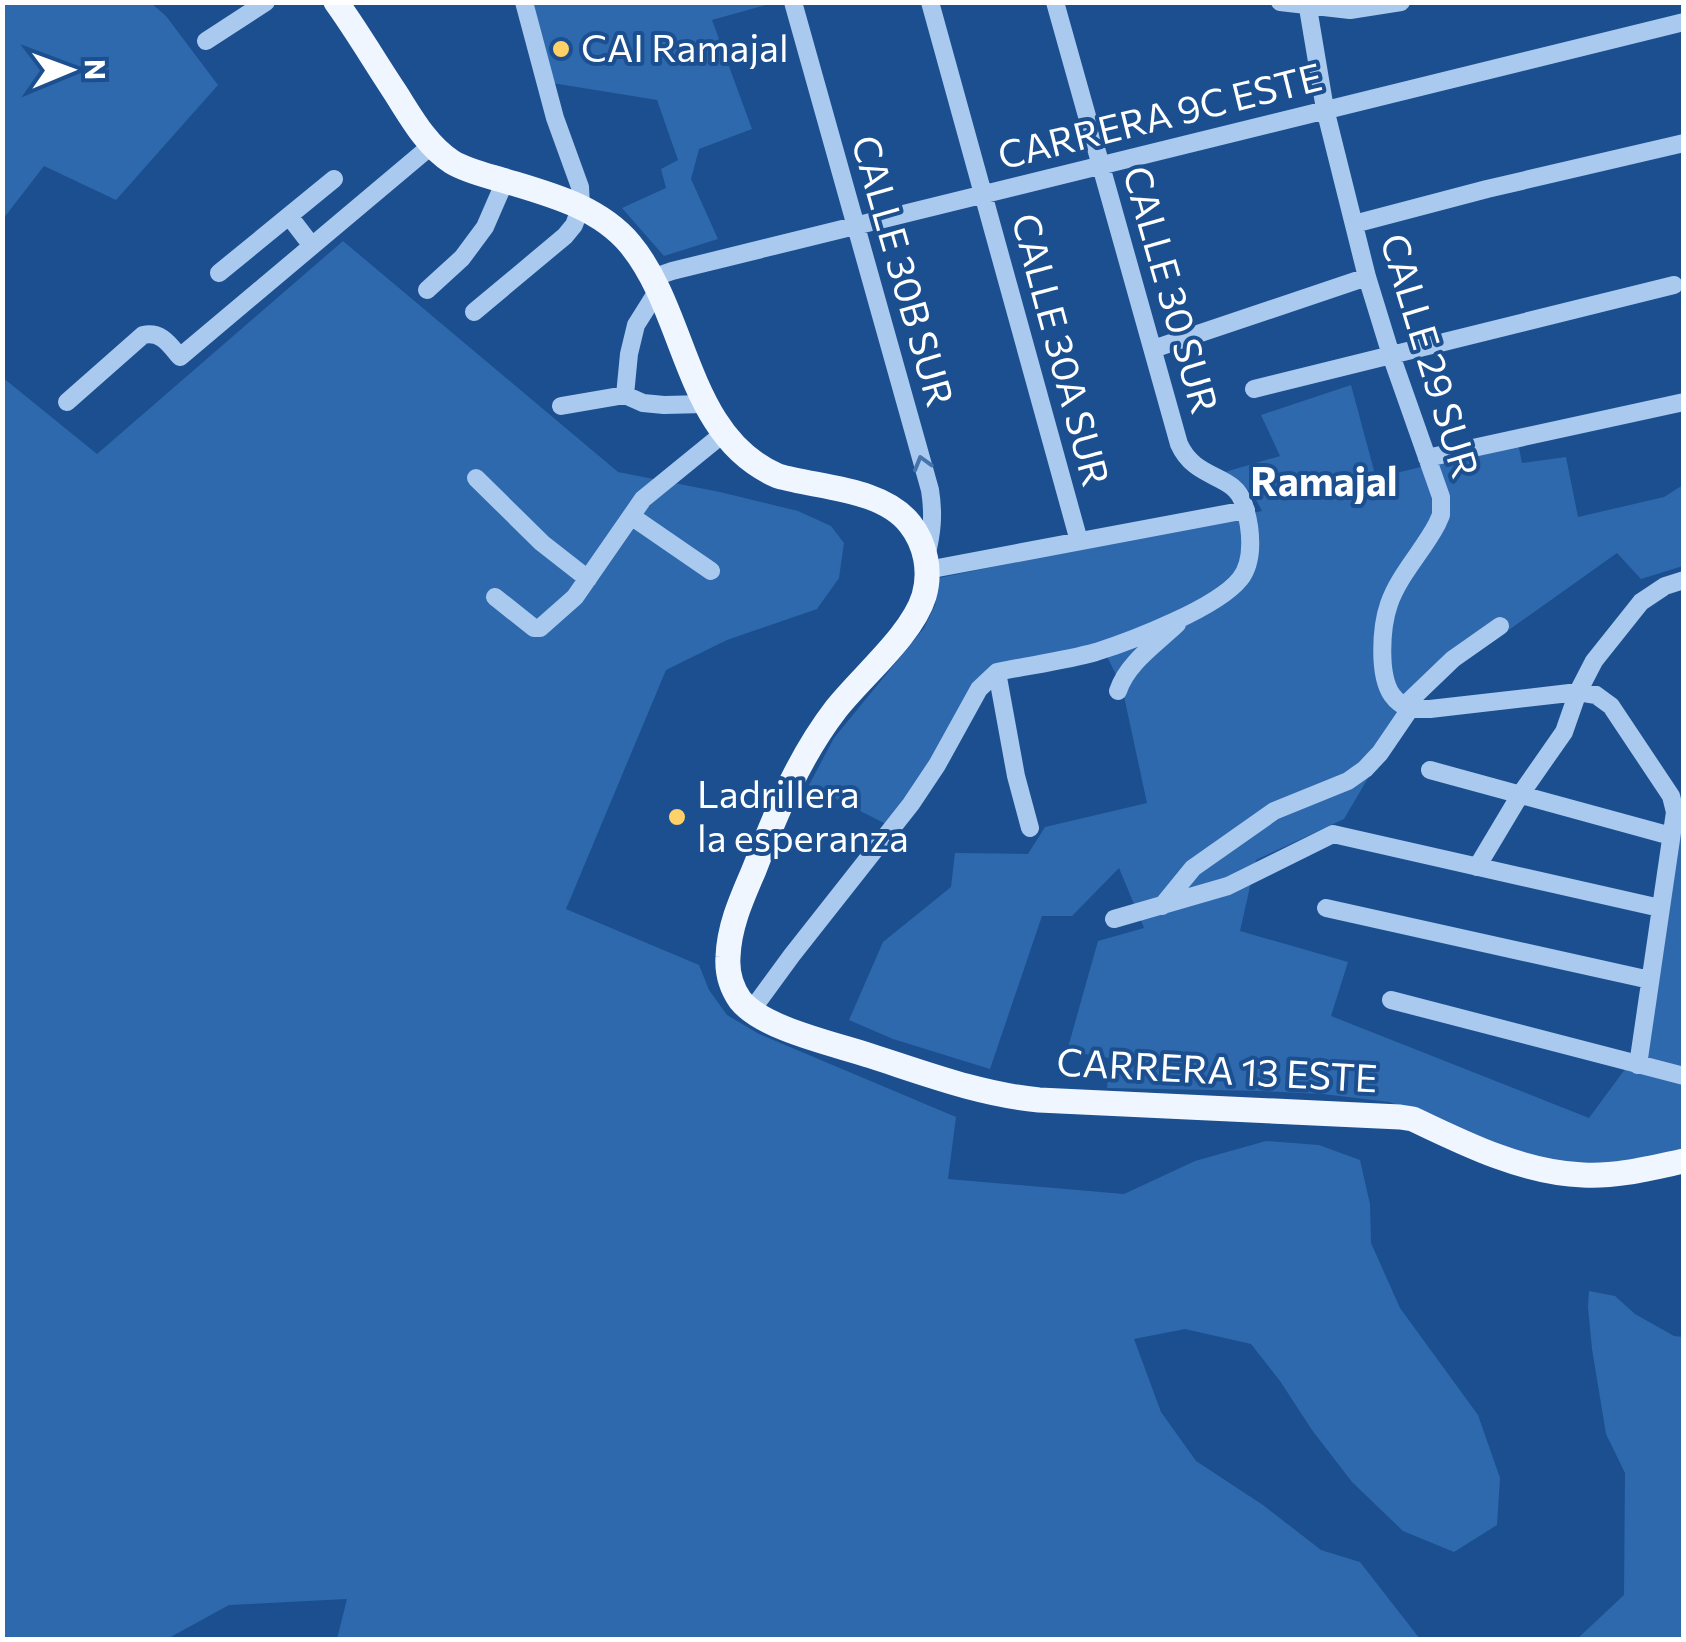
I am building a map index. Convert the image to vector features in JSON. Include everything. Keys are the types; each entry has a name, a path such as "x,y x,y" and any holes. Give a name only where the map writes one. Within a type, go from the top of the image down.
{"main road":[{"path":"336,2 432,145 466,169 581,206 627,241 655,284 706,404 738,449 762,470 868,496 892,507 910,524 922,546 926,564 924,595 913,619 838,706 806,754 775,817 738,910 728,971 733,987 751,1011"},
{"name":"CARRERA 13 ESTE","path":"751,1011 778,1026 1000,1096 1400,1117 1510,1160 1583,1176 1684,1161"}],"street":[{"path":"206,42 266,2"},
{"path":"474,312 565,236 581,206 577,173 555,118 524,2"},
{"name":"CALLE 30B SUR","path":"793,2 930,490 934,512 926,564"},
{"name":"CALLE 30A SUR","path":"930,2 1079,541"},
{"name":"CALLE 30 SUR","path":"1055,2 1184,454 1202,472 1234,487 1246,510"},
{"path":"1280,2 1350,10 1401,2"},
{"name":"CALLE 29 SUR","path":"1307,3 1325,109 1367,277 1390,356 1440,496 1440,515 1389,604 1385,624 1385,679 1390,694 1407,708"},
{"name":"CARRERA 9C ESTE","path":"655,284 672,271 1684,22"},
{"path":"1354,224 1684,143"},
{"path":"67,402 142,334 161,336 180,357 432,145"},
{"path":"218,272 334,179"},
{"path":"428,290 462,258 485,227 505,182"},
{"path":"289,216 312,246"},
{"path":"1153,350 1367,277"},
{"path":"625,395 636,325 655,284"},
{"path":"1254,388 1674,285"},
{"path":"562,406 625,395 644,403 706,404"},
{"path":"1427,458 1684,402"},
{"path":"495,598 534,628 540,628 575,597 643,499 724,434"},
{"path":"476,478 542,543 588,579"},
{"path":"751,1011 911,804 980,689 998,672 1096,651 1185,617 1216,600 1239,580 1246,567 1250,553 1246,510 926,564"},
{"path":"631,516 711,572"},
{"path":"1478,867 1520,795 1564,732 1594,661 1629,614 1653,592 1684,580"},
{"path":"1118,691 1132,666 1185,617"},
{"path":"1162,906 1193,868 1274,810 1348,781 1365,769 1380,753 1407,708 1453,659 1500,626"},
{"path":"998,672 1016,776 1030,828"},
{"path":"1407,708 1430,709 1578,692 1596,695 1610,706 1674,803 1638,1066"},
{"path":"1430,770 1671,836"},
{"path":"1114,919 1228,886 1332,834 1660,908"},
{"path":"1326,908 1650,980"},
{"path":"1390,1000 1684,1076"}],"shaded area":[{"path":"3,2 151,3 166,16 218,85 116,200 44,166 3,219"},
{"path":"533,3 773,3 712,20 752,129 699,149 691,179 718,239 664,256 622,208 666,188 661,169 678,160 657,100 552,83"},
{"path":"343,241 618,472 798,511 831,526 844,543 839,578 817,609 727,640 666,670 566,909 699,965 709,990 727,1015 759,1034 956,1117 948,1179 1124,1194 1195,1161 1266,1141 1319,1145 1360,1160 1370,1204 1371,1243 1400,1308 1478,1415 1500,1478 1497,1525 1454,1552 1403,1531 1352,1482 1251,1344 1185,1329 1134,1339 1161,1412 1196,1461 1263,1505 1321,1550 1360,1562 1420,1639 337,1639 347,1599 229,1605 167,1639 3,1639 2,377 97,454"},
{"path":"1351,385 1376,478 1518,443 1522,463 1566,457 1578,517 1664,497 1683,485 1683,566 1641,579 1617,553 1416,696 1344,819 1256,860 1240,931 1348,962 1331,1016 1589,1118 1648,1038 1683,778 1683,1150 1604,1170 1532,1162 1444,1121 1389,1102 1323,1094 1107,1088 1109,1058 1067,1051 1098,941 1144,928 1119,868 1072,916 1042,916 990,1069 893,1039 849,1020 883,942 951,887 955,853 1028,854 1045,827 1147,803 1122,687 1101,644 1002,665 886,824 809,785 834,738 924,628 935,605 939,578 1262,511 1253,494 1225,472 1280,456 1261,415"},
{"path":"1589,1291 1615,1296 1635,1314 1683,1337 1683,1639 1577,1639 1624,1595 1625,1473 1606,1434 1592,1349"}],"place":[{"name":"CAI Ramajal","path":"561,49"},
{"name":"Ladrillera la esperanza","path":"677,817"}],"district":[{"name":"Ramajal","path":"1324,482"}]}
